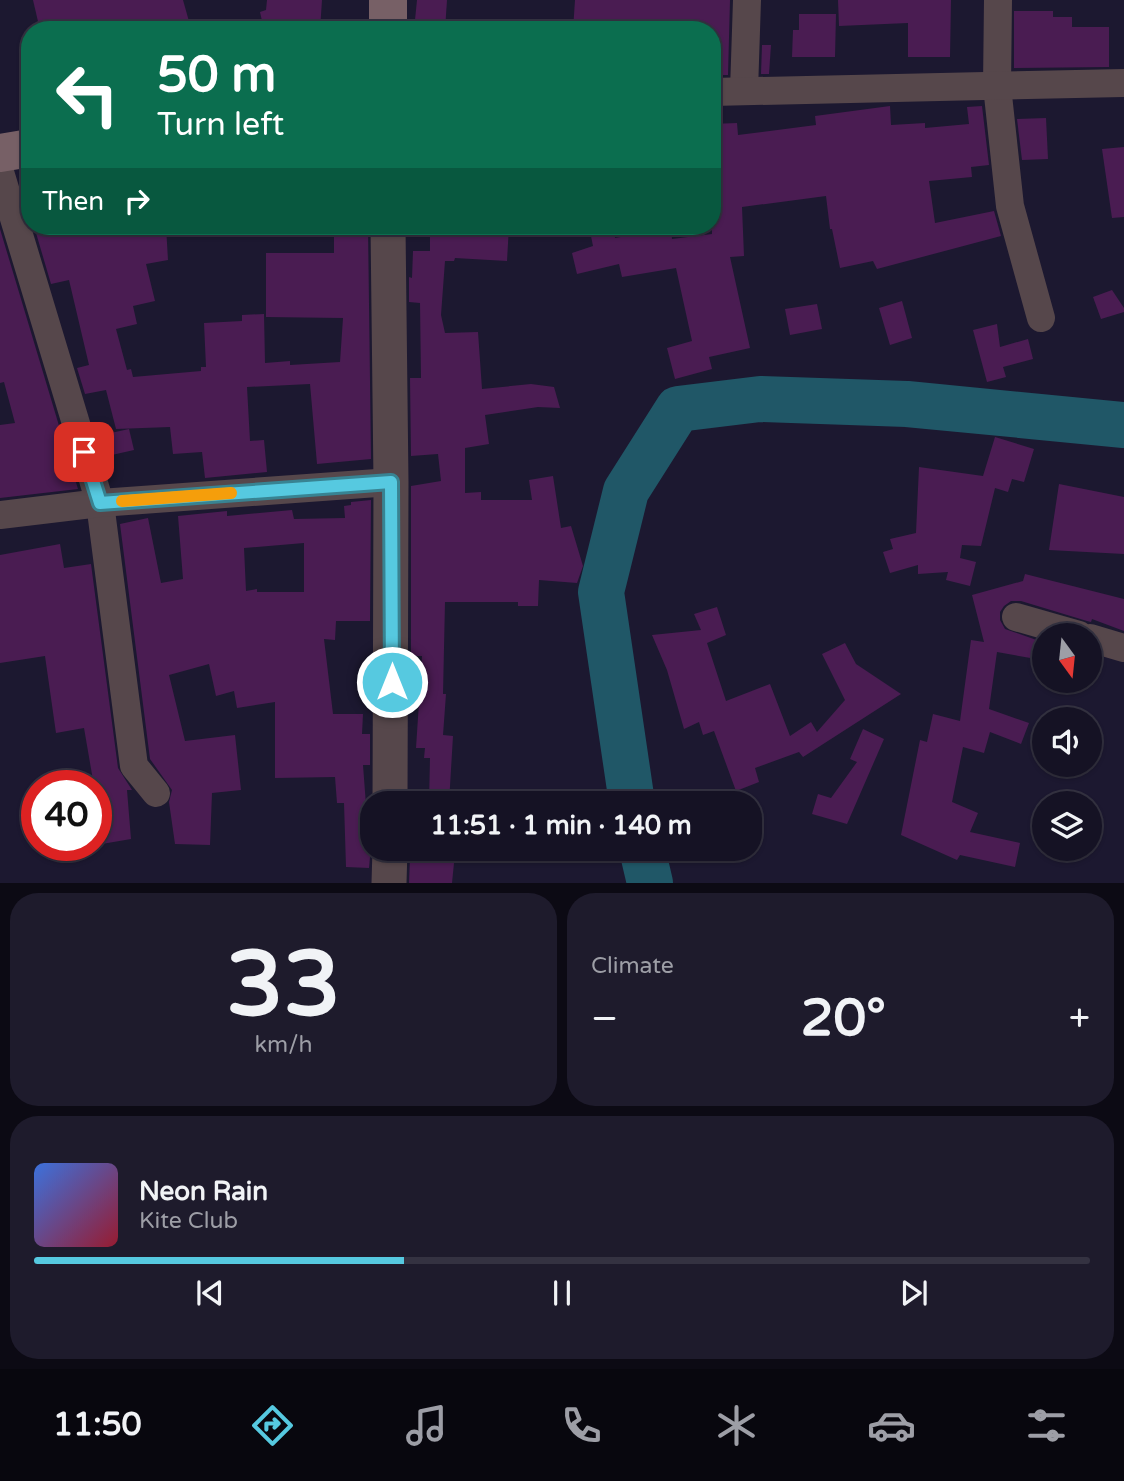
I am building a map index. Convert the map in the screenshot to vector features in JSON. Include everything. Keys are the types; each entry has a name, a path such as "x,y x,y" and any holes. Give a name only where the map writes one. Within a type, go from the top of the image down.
{"main road":[{"path":"388,0 388,21"},
{"path":"0,153 21,150"}],"street":[{"path":"744,91 747,0"},
{"path":"998,0 996,86 1010,206 1041,318"},
{"path":"721,92 1124,83"},
{"path":"0,172 100,503 134,766 156,793"},
{"path":"388,235 390,791"},
{"path":"0,515 100,503 391,482"},
{"path":"1016,617 1037,623"},
{"path":"1102,642 1124,648"},
{"path":"389,883 390,861"}],"building":[{"path":"33,0 183,0 189,21 38,21"},
{"path":"267,0 322,0 321,21 262,21 260,12 266,10"},
{"path":"417,0 447,0 446,21 415,21"},
{"path":"575,0 730,0 728,75 721,75 721,21 574,21"},
{"path":"838,0 951,0 950,57 908,57 908,23 839,26"},
{"path":"1014,11 1053,11 1053,17 1072,17 1072,27 1109,27 1109,67 1014,68"},
{"path":"799,14 836,14 835,57 792,57 793,30 799,30"},
{"path":"762,45 771,45 769,74 761,74"},
{"path":"890,106 891,125 925,123 925,128 969,124 967,107 982,106 989,165 971,167 972,177 929,181 935,223 994,211 1001,236 877,269 873,261 840,268 830,229 826,196 742,207 744,256 730,257 750,348 709,357 712,369 675,379 667,348 692,341 676,268 622,277 619,264 577,274 572,253 593,246 591,235 615,235 615,238 632,235 672,235 672,239 721,235 721,124 737,123 738,135 816,125 815,116"},
{"path":"1046,118 1048,159 1022,160 1017,119"},
{"path":"1124,147 1124,217 1112,218 1102,149"},
{"path":"0,229 78,489 0,498 0,425 15,423 4,382 0,383"},
{"path":"37,235 167,235 168,260 146,264 155,301 133,306 137,324 116,329 127,370 131,369 133,377 201,371 201,367 206,367 204,323 242,321 242,315 264,314 265,363 290,361 290,365 340,362 343,318 266,317 266,253 334,253 334,235 368,235 371,459 317,464 310,384 247,387 250,441 264,440 267,472 205,478 202,452 173,454 170,427 116,429 106,390 85,394 77,368 89,365 69,280 51,284"},
{"path":"430,235 508,235 507,261 455,258 454,261 445,261 441,315 445,333 478,332 482,389 531,384 554,387 560,408 538,407 485,415 489,444 465,448 465,493 481,492 481,500 532,500 529,480 553,476 561,528 571,526 583,566 577,583 539,580 538,606 518,606 518,602 445,602 443,694 446,694 443,735 453,736 450,791 429,791 430,758 424,758 425,748 416,748 422,656 411,656 411,486 441,481 438,454 411,456 410,378 421,378 420,303 409,302 413,251 430,251"},
{"path":"1112,290 1124,312 1101,319 1093,297"},
{"path":"902,301 912,338 890,345 879,308"},
{"path":"817,304 822,329 790,335 785,309"},
{"path":"997,324 1000,347 1028,339 1033,359 1003,367 1006,377 987,382 973,330"},
{"path":"129,429 134,450 103,457 97,436"},
{"path":"995,437 1034,449 1024,482 1012,479 1008,492 995,488 981,546 962,545 960,558 976,562 970,586 946,580 948,572 918,574 918,565 890,573 883,552 893,549 890,539 916,533 919,467 983,476"},
{"path":"1059,484 1124,497 1124,554 1049,550"},
{"path":"371,500 370,621 336,621 335,640 324,639 333,714 363,714 362,734 370,734 370,765 363,765 365,791 360,791 360,861 370,861 369,868 346,867 344,803 337,803 335,777 275,778 275,702 237,708 234,691 216,696 209,664 169,675 185,741 235,735 241,790 212,793 210,845 175,844 169,802 172,790 150,759 120,524 148,518 161,583 183,579 178,516 227,511 227,516 292,510 294,519 345,518 344,506 351,505 351,502","holes":["304,543 304,592 257,592 257,589 246,591 244,548"]},
{"path":"60,544 64,568 91,564 118,768 132,790 127,790 131,839 112,842 112,770 91,770 84,728 56,733 45,656 0,663 0,555"},
{"path":"1025,574 1124,599 1124,631 1092,619 1091,622 1087,621 1021,601 1011,601 1004,606 1000,612 1000,620 1005,629 1032,638 1032,658 997,652 989,709 1029,723 1021,744 990,732 984,753 963,747 952,802 978,813 970,832 1020,843 1015,867 960,855 957,860 901,835 920,740 927,742 933,714 960,721 971,640 984,642 972,595 1023,581"},
{"path":"717,607 726,635 707,643 726,701 770,684 790,736 811,722 817,732 845,700 822,654 845,643 856,664 901,694 803,757 799,752 755,768 759,782 736,791 714,731 703,735 699,722 684,729 667,670 652,635 701,630 694,614"},
{"path":"863,729 884,739 847,824 812,814 818,794 831,798 857,762 850,759"},
{"path":"410,861 454,863 452,883 409,883"}],"waterway":[{"path":"630,791 601,592 626,491 678,409 760,399 907,404 1124,425"},
{"path":"645,861 650,883"}],"slow traffic":[{"path":"122,501 231,493"}],"route":[{"path":"84,452 100,503 391,482 392,682"}]}
